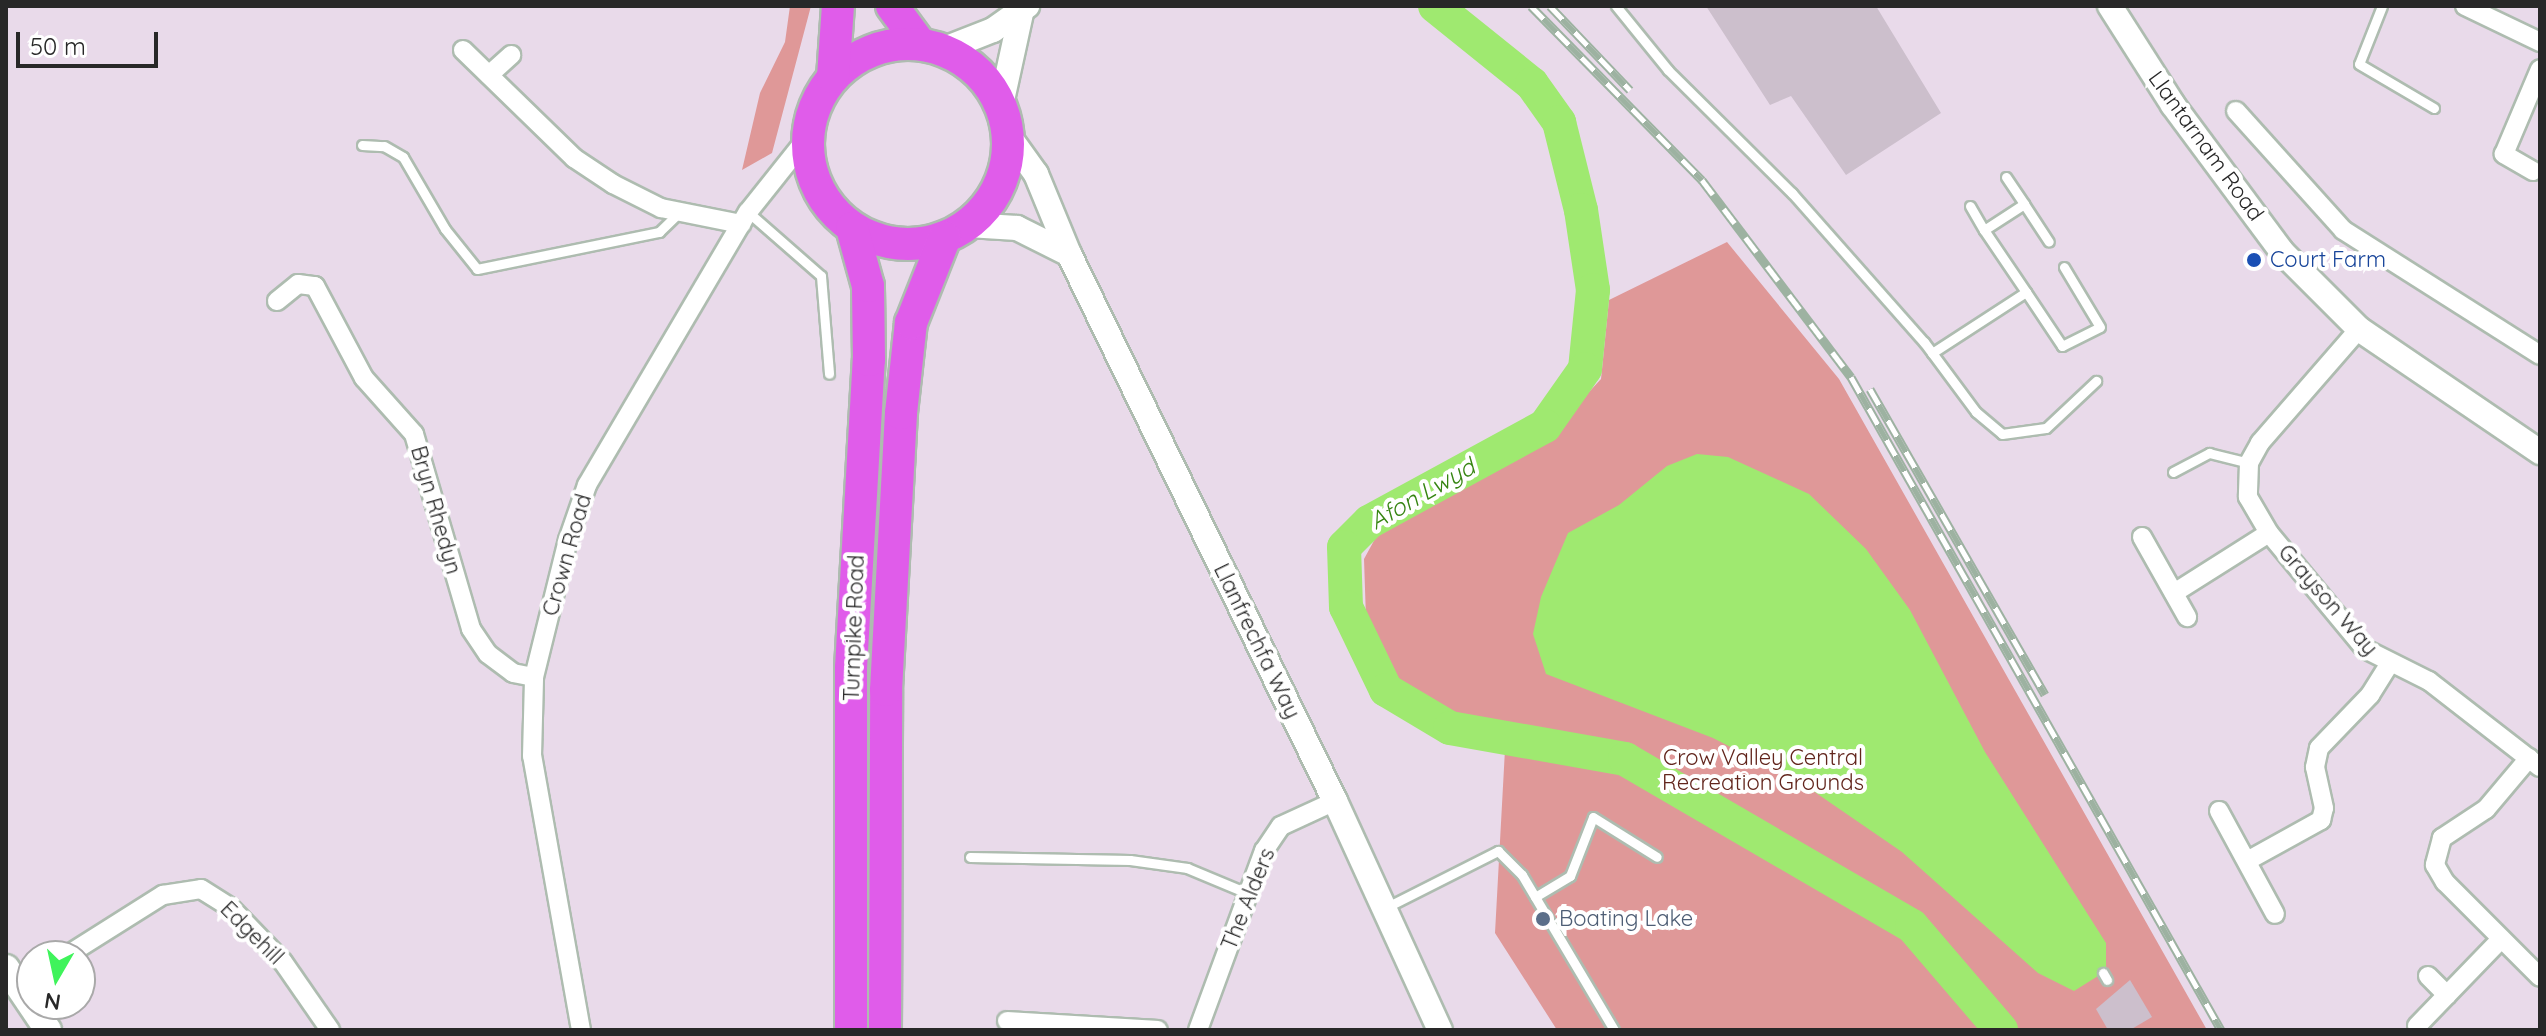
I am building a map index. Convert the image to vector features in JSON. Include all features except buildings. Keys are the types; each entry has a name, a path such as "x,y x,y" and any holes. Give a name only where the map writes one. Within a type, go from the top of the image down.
{"highway":[{"path":"833,77 838,6"},
{"path":"892,6 931,47 977,71 1004,120 1008,155 995,194 956,231 897,244 852,228 817,189 807,138 815,105 833,77 872,50 931,47"},
{"name":"Turnpike Road","path":"851,1030 851,668 869,360 868,286 852,228"},
{"name":"Turnpike Road","path":"885,1030 886,690 901,413 911,323 956,231"}],"street":[{"name":"Llantarnam Road","path":"2110,6 2173,105 2282,252 2359,329 2540,452"},
{"path":"2465,6 2497,15 2540,42"},
{"path":"931,47 1024,9"},
{"path":"1004,120 1024,9"},
{"path":"463,50 574,158 613,184 679,213 745,218"},
{"path":"489,75 511,55"},
{"path":"2533,171 2504,154 2540,69"},
{"path":"2236,111 2343,230 2540,355"},
{"name":"Llanfrechfa Way","path":"1004,120 1036,174 1069,254 1335,801 1440,1030"},
{"name":"Crown Road","path":"581,1030 532,756 534,677 587,485 745,218 807,138"},
{"path":"956,231 1017,228 1069,254"},
{"name":"Bryn Rhedyn","path":"277,301 298,284 315,286 364,378 414,434 471,629 488,654 513,673 534,677"},
{"path":"2249,463 2260,443 2359,329"},
{"name":"Grayson Way","path":"2249,463 2248,497 2269,533 2365,649 2389,665 2436,686 2534,762"},
{"name":"Grayson Way","path":"2174,593 2269,533"},
{"path":"2142,537 2187,617"},
{"name":"Grayson Way","path":"2247,861 2321,820 2324,808 2315,767 2319,748 2370,695 2389,665"},
{"path":"2534,762 2486,809 2442,838 2435,856 2445,882 2540,977"},
{"name":"The Alders","path":"1198,1030 1264,851 1281,826 1335,801"},
{"path":"2219,811 2275,914"},
{"name":"Edgehill","path":"91,940 163,895 201,889 230,907 283,962 330,1030"},
{"path":"2417,1026 2501,939"},
{"path":"2428,976 2447,995"},
{"path":"1007,1021 1158,1030"}],"lane":[{"path":"1616,6 1668,70 1792,193 1932,353 1976,412 2002,434 2046,428 2096,381"},
{"path":"2382,6 2359,64 2434,108"},
{"path":"362,145 384,146 403,157 445,229 477,269 659,232 672,225 679,213"},
{"path":"2006,177 2049,242"},
{"path":"1984,230 2024,204"},
{"path":"1970,206 2062,346 2100,327 2064,267"},
{"path":"745,218 821,276 828,309 829,374"},
{"path":"1932,353 2026,292"},
{"path":"2173,472 2209,453 2249,463"},
{"path":"1535,897 1570,876 1593,817 1657,857"},
{"path":"1385,908 1498,851 1535,897 1614,1030"},
{"path":"970,857 1130,860 1187,868 1247,893"}],"green space":[{"path":"790,6 811,6 772,153 742,170 760,93 785,42"},
{"name":"Crow Valley Central Recreation Grounds","path":"1727,242 1839,379 2207,1030 1557,1030 1495,933 1506,731 1447,720 1394,687 1366,619 1364,559 1382,526 1539,446 1601,379 1609,300"}],"shaded area":[{"path":"1697,454 1728,457 1809,494 1866,549 1910,610 1985,752 2106,943 2106,971 2074,991 2038,973 1902,852 1803,784 1713,738 1546,674 1533,634 1541,597 1568,533 1619,505 1667,466"}],"waterway":[{"name":"Afon Lwyd","path":"1435,6 1532,84 1559,122 1581,210 1593,290 1585,369 1545,426 1369,522 1344,547 1346,607 1386,690 1450,728 1625,759 1912,926 2001,1030"}],"railway":[{"path":"1531,6 1702,180 1851,377 2221,1030"},
{"path":"1550,6 1630,90"},
{"path":"1870,389 2045,694"}],"place":[{"name":"Court Farm","path":"2254,260"},
{"name":"Boating Lake","path":"1543,919"}]}
